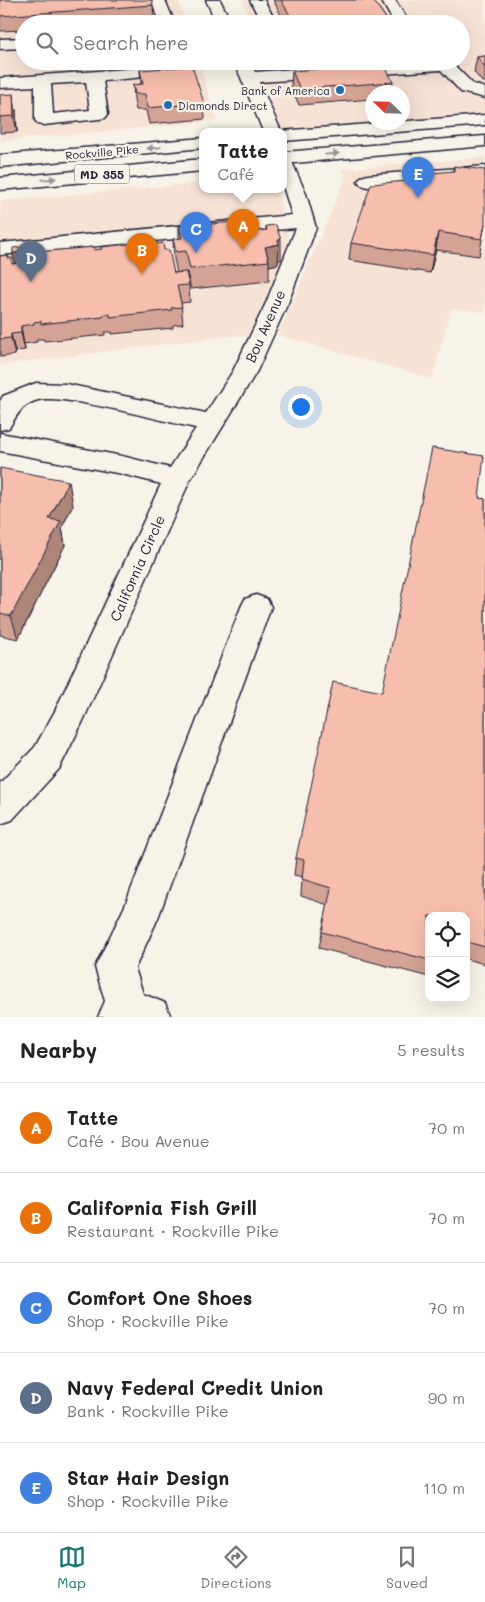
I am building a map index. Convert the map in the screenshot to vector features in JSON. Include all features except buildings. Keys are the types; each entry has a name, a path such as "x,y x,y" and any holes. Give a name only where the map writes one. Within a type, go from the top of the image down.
{"street":[{"path":"158,0 164,15"},
{"path":"213,0 220,15"},
{"path":"257,0 265,15"},
{"path":"388,0 397,15"},
{"path":"0,44 15,43"},
{"path":"0,83 159,72 162,70"},
{"path":"246,70 271,128"},
{"path":"249,78 340,70"},
{"path":"451,70 467,88 485,93"},
{"path":"43,80 44,120 99,114 94,77"},
{"path":"287,136 485,120"},
{"path":"287,158 485,141"},
{"name":"Rockville Pike","path":"0,161 199,143"},
{"name":"Rockville Pike","path":"0,184 199,165"},
{"path":"368,181 485,172"},
{"path":"0,249 305,220 287,173"},
{"name":"Bou Avenue","path":"177,479 245,371 270,318 306,228 305,220"},
{"path":"0,422 12,402 36,391 66,392 212,423"},
{"path":"0,442 122,464 177,479"},
{"name":"California Circle","path":"0,808 47,758 67,722 177,479"},
{"path":"132,1014 115,967 139,918 256,607"}],"shaded area":[{"path":"0,0 178,0 183,15 15,15 15,70 201,70 217,121 0,141"},
{"path":"243,0 485,0 485,120 410,124 410,85 365,85 365,126 287,130 287,128 272,128 259,70 470,70 470,15 247,15"},
{"path":"485,157 485,312 451,309 432,379 278,335 346,177 341,169"},
{"path":"199,183 199,193 278,193 291,249 247,336 229,336 0,365 0,201"}],"place":[{"name":"Bank of America","path":"340,90"},
{"name":"Diamonds Direct","path":"168,105"},
{"name":"Star Hair Design","path":"418,198"},
{"name":"Tatte","path":"243,250"},
{"name":"Comfort One Shoes","path":"196,253"},
{"name":"California Fish Grill","path":"142,274"},
{"name":"Navy Federal Credit Union","path":"31,282"}]}
